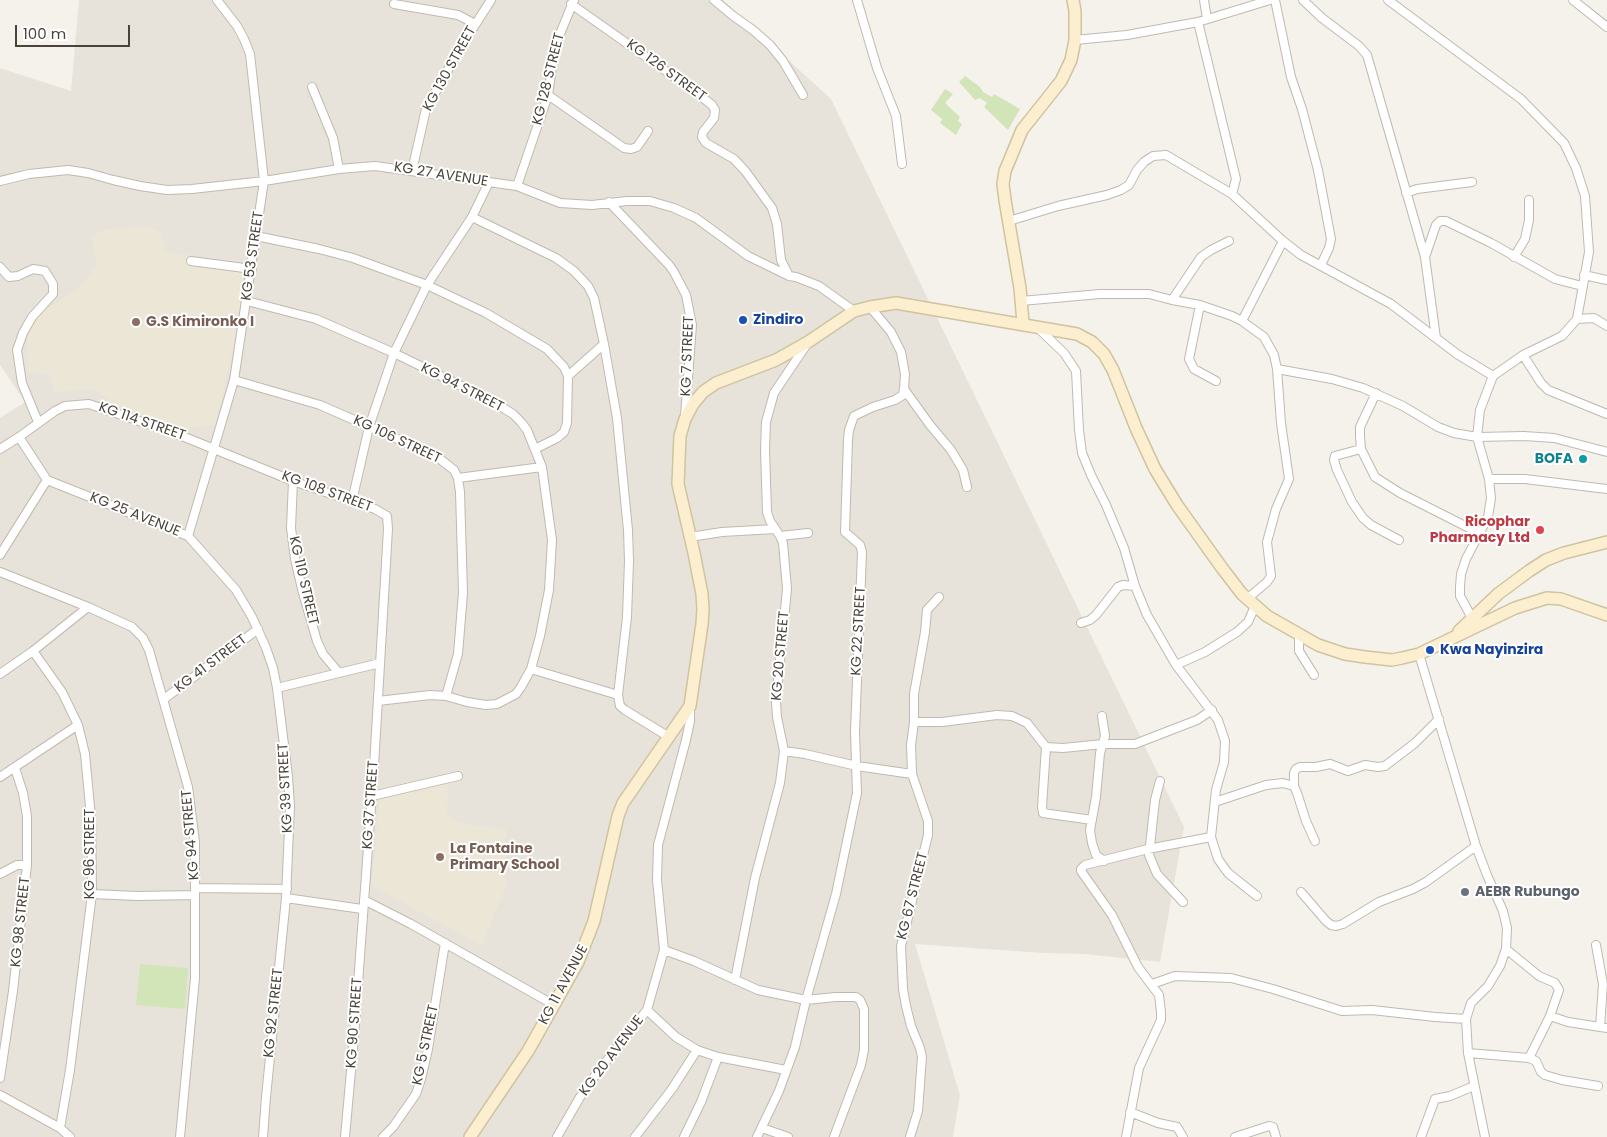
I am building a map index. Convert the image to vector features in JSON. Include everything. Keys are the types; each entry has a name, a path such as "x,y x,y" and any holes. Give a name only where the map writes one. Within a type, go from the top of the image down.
{"main road":[{"path":"1023,323 1003,184 1005,170 1022,130 1061,81 1071,60 1075,40 1075,11 1072,0"},
{"path":"690,706 703,609 702,594 678,484 680,436 685,419 693,404 703,392 716,383 776,360 808,342 854,311 896,304 1023,323 1076,334 1092,342 1104,354 1113,370 1154,469 1194,530 1222,568 1251,602 1267,616 1299,636 1318,645 1345,654 1392,660 1419,654 1515,608 1547,598 1561,599 1607,615"},
{"path":"1441,644 1459,631 1498,594 1546,560 1607,542"},
{"name":"KG 11 AVENUE","path":"470,1137 528,1051 578,962 594,921 618,816 627,795 690,706"}],"street":[{"name":"KG 53 STREET","path":"188,536 234,380 264,181 250,54 237,26 217,0"},
{"name":"KG 130 STREET","path":"412,171 426,109 491,0"},
{"path":"714,0 770,45 783,61 803,95"},
{"path":"858,0 858,8 877,68 896,116 902,164"},
{"path":"1204,0 1207,19"},
{"path":"1075,40 1127,34 1198,22 1270,0"},
{"path":"1276,0 1287,61 1318,170 1331,239 1329,248 1320,264"},
{"path":"1303,0 1322,18 1359,46 1367,56 1425,257 1436,338"},
{"path":"1388,0 1522,99 1564,143 1576,168 1585,196 1589,252 1577,319 1562,336 1522,356 1493,376 1480,410 1477,437 1489,479 1491,498 1488,518 1466,559 1461,574 1460,596 1472,618"},
{"path":"1573,0 1607,27"},
{"name":"KG 128 STREET","path":"517,186 548,95 555,46 572,2"},
{"name":"KG 126 STREET","path":"572,2 712,105 715,114 703,132 702,137 706,143 734,159 750,177 772,208 777,224 781,260 788,276"},
{"path":"394,4 458,15 475,24"},
{"path":"1198,22 1236,179 1232,194"},
{"path":"312,87 333,138 339,169"},
{"path":"548,95 624,148 631,149 637,147 648,131"},
{"path":"1009,221 1121,190 1129,185 1144,162 1153,156 1161,155 1172,159 1232,194 1301,255 1391,304 1458,354 1493,376"},
{"name":"KG 27 AVENUE","path":"0,181 28,174 68,170 167,190 264,181 339,169 375,166 517,186 560,203 592,205 609,202 650,201 674,208 696,218 748,256 788,276 803,279 819,286 854,311"},
{"path":"352,501 369,426 394,353 428,285 472,217 489,182"},
{"path":"1406,193 1472,182"},
{"path":"1514,257 1525,239 1529,220 1529,200"},
{"name":"KG 7 STREET","path":"609,202 669,265 686,296 692,325 685,419"},
{"path":"472,217 556,258 574,271 588,286 594,298 617,418 629,561 626,631 618,695 620,706 668,737"},
{"path":"1425,257 1436,225 1440,221 1446,221 1491,243 1555,279 1582,286"},
{"path":"256,236 353,258 428,285 486,313 540,345 556,357 568,376 567,423 564,432 557,438 535,449"},
{"path":"1242,321 1283,240"},
{"path":"1172,300 1202,257 1211,250 1229,242"},
{"path":"191,261 252,269"},
{"path":"0,267 9,277 18,276 29,270 39,269 45,271 53,284 53,294 32,317 23,333 17,350 22,383 38,422"},
{"path":"1584,276 1607,280"},
{"path":"1021,301 1116,294 1149,294 1200,305 1242,321 1264,337 1274,355 1277,370 1280,423 1289,479 1276,509 1267,542 1271,576 1251,602 1248,622 1237,632 1205,652 1176,664"},
{"name":"KG 94 STREET","path":"247,302 316,319 394,353 490,400 513,414 527,430 542,466 552,540 551,569 540,636 531,669"},
{"path":"1200,305 1189,356 1190,363 1194,369 1216,381"},
{"path":"870,307 891,332 901,352 905,374 904,389 951,450 963,470 968,487"},
{"path":"1577,319 1594,318 1607,326"},
{"path":"1036,326 1064,353 1076,371 1082,453 1124,548 1135,586 1147,615 1176,664 1218,720 1225,741 1224,762 1214,802 1211,837 1218,859 1228,873 1257,896"},
{"name":"KG 20 STREET","path":"735,980 755,878 780,782 784,752 776,702 787,589 784,551 778,533 767,512 766,422 774,393 808,342"},
{"path":"568,376 604,344"},
{"path":"1522,356 1548,390 1607,414"},
{"path":"1277,370 1332,379 1376,393 1403,406 1438,428 1454,433 1477,437 1524,436 1554,438 1607,452"},
{"name":"KG 106 STREET","path":"234,380 320,405 369,426 436,456 454,470 458,478"},
{"name":"KG 22 STREET","path":"757,1137 779,1091 795,1047 806,1000 836,894 857,793 854,732 862,552 860,545 845,532 849,430 857,413 895,400 903,395 904,389"},
{"path":"1376,393 1360,427 1361,449 1375,476 1400,493 1480,534"},
{"name":"KG 114 STREET","path":"18,436 55,411 66,406 90,404 214,448"},
{"path":"0,448 18,436 47,480 0,555"},
{"name":"KG 108 STREET","path":"214,448 293,481 375,509 387,516 388,529 380,663"},
{"path":"1361,449 1335,456 1334,460 1338,470 1352,502 1363,518 1370,525 1399,540"},
{"path":"446,696 458,654 462,622 462,535 458,478 542,466"},
{"path":"1489,479 1524,478 1607,489"},
{"name":"KG 25 AVENUE","path":"47,480 188,536 236,590 252,617 270,657 277,688"},
{"name":"KG 110 STREET","path":"293,481 290,528 303,594 317,641 323,654 339,673"},
{"path":"690,537 722,532 808,533"},
{"name":"KG 94 STREET","path":"0,572 132,627 143,638 149,650 188,786 195,842 195,978 180,1137"},
{"path":"1081,623 1090,620 1096,615 1118,587 1123,585 1135,586"},
{"name":"KG 67 STREET","path":"910,1137 918,1111 922,1057 910,1026 906,1006 903,989 901,946 928,835 928,821 912,774 911,745 914,722 914,694 927,610 939,597"},
{"path":"0,674 34,651 88,608"},
{"name":"KG 41 STREET","path":"164,699 258,629"},
{"path":"1299,636 1299,650 1314,675"},
{"name":"KG 96 STREET","path":"34,651 62,692 78,725 85,754 91,817 92,894 70,1070 65,1134"},
{"path":"1419,654 1476,846 1503,911 1507,928 1506,949 1500,966 1488,986 1471,1003 1466,1019 1468,1053 1484,1137"},
{"path":"277,688 380,663 378,701 418,695 446,696 486,705 497,704 516,694 531,669 618,695"},
{"name":"KG 39 STREET","path":"277,688 290,806 287,889"},
{"name":"KG 37 STREET","path":"362,909 378,701"},
{"name":"KG 20 AVENUE","path":"556,1137 596,1074 647,1010 664,950 657,880 658,845 686,740 690,721 690,706"},
{"path":"1046,747 1063,748 1103,744 1136,744 1197,720 1212,710"},
{"path":"914,722 942,722 997,715 1012,716 1027,723 1046,747 1043,813 1092,820"},
{"path":"1102,716 1105,736 1100,753 1090,830 1096,855 1104,862"},
{"path":"1315,841 1294,786 1294,773 1296,769 1330,764 1348,771 1365,766 1385,766 1415,744 1439,719"},
{"path":"0,777 78,725"},
{"path":"784,752 805,754 857,766 912,774"},
{"name":"KG 98 STREET","path":"0,1078 13,991 27,865 27,816 23,793 15,768"},
{"path":"372,796 458,776"},
{"path":"1160,781 1155,800 1148,849 1151,863 1157,874 1183,902"},
{"path":"1214,802 1266,785 1284,783 1294,786"},
{"path":"1126,1137 1139,1068 1161,1020 1159,995 1138,968 1127,942 1108,908 1080,871 1084,866 1148,849 1211,837"},
{"path":"1301,892 1326,921 1336,926 1343,924 1379,902 1419,886 1476,846"},
{"path":"0,874 17,865 27,865"},
{"path":"92,894 137,896 196,891 287,889"},
{"name":"KG 92 STREET","path":"264,1137 266,1098 287,889"},
{"path":"286,898 362,909"},
{"path":"364,900 445,943 554,1005"},
{"name":"KG 90 STREET","path":"345,1137 354,1038 362,909"},
{"name":"KG 5 STREET","path":"383,1137 393,1127 416,1094 421,1079 445,943"},
{"path":"1550,1016 1568,1022 1604,1028 1603,984 1596,945"},
{"path":"1506,949 1539,976 1558,986 1559,990 1550,1016 1529,1058"},
{"path":"664,950 694,961 758,990 806,1000 856,997 860,1000 864,1009 865,1034 863,1058 834,1137"},
{"path":"1152,984 1175,976 1231,978 1342,1011 1372,1010 1434,1018 1466,1019"},
{"path":"647,1010 676,1037 697,1050 718,1057 786,1070"},
{"path":"635,1137 672,1089 697,1050"},
{"path":"1468,1053 1529,1058 1536,1061 1545,1075 1598,1086"},
{"path":"684,1137 701,1102 718,1057"},
{"path":"1421,1137 1435,1099 1450,1096 1474,1086"},
{"path":"0,1095 65,1134"},
{"path":"1130,1112 1158,1123 1176,1126 1183,1137"},
{"path":"1235,1137 1269,1126 1275,1130 1276,1137"},
{"path":"762,1128 788,1137"}],"shaded area":[{"path":"79,0 723,0 831,99 1184,827 1160,962 1084,954 915,944 960,1095 953,1137 0,1137 0,418 25,402 0,365 0,68 71,91"},
{"name":"G.S Kimironko I","path":"148,227 161,232 166,251 248,266 233,350 215,425 174,429 133,417 92,389 55,392 50,374 27,372 28,333 41,312 69,295 83,283 97,265 91,236 107,229"},
{"name":"La Fontaine Primary School","path":"448,783 447,813 455,821 506,829 506,886 482,945 372,886 379,799"}],"green space":[{"path":"965,76 980,87 983,92 992,97 994,94 1020,109 1008,130 984,107 987,103 980,98 975,100 959,82"},
{"path":"945,89 953,94 945,103 960,117 958,121 962,124 956,135 940,123 942,119 931,110"},
{"path":"140,964 188,968 185,1009 136,1005"}],"place":[{"name":"Zindiro","path":"743,320"},
{"name":"G.S Kimironko I","path":"136,322"},
{"name":"BOFA","path":"1583,459"},
{"name":"Ricophar Pharmacy Ltd","path":"1540,530"},
{"name":"Kwa Nayinzira","path":"1430,650"},
{"name":"La Fontaine Primary School","path":"440,857"},
{"name":"AEBR Rubungo","path":"1465,892"}]}
